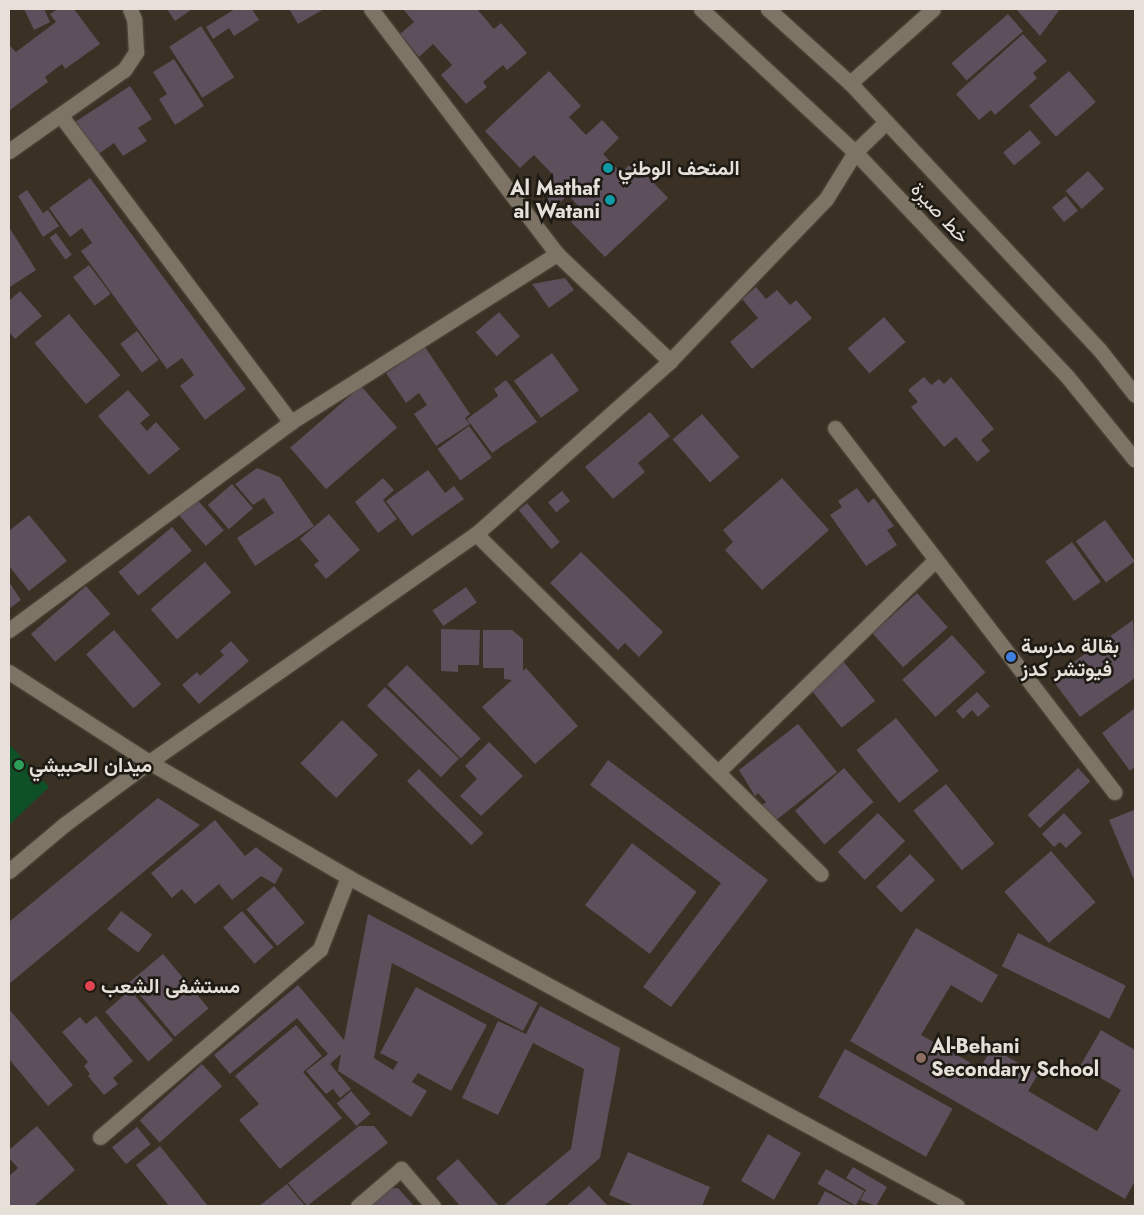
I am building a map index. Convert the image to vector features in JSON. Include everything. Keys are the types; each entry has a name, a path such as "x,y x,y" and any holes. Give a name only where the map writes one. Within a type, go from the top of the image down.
{"street":[{"path":"9,151 124,70 136,52 134,19 130,9"},
{"path":"371,9 557,254 670,361"},
{"name":"خط صيرة","path":"701,9 855,152 1066,375 1135,460"},
{"name":"خط صيرة","path":"768,9 850,83 1099,349 1135,395"},
{"path":"850,83 933,9"},
{"path":"61,116 291,422"},
{"path":"9,871 65,824 149,762 476,534 670,361 826,199 855,152 886,122"},
{"path":"9,630 291,422 557,254"},
{"path":"835,428 934,561 1114,792"},
{"path":"476,534 719,771 821,874"},
{"path":"719,771 934,561"},
{"path":"9,672 149,762 348,877 957,1206"},
{"path":"100,1137 320,949 348,877"},
{"path":"358,1206 401,1169 433,1206"}],"green space":[{"name":"ميدان الحبيشي","path":"9,744 49,787 9,825"}],"building":[{"path":"24,9 44,9 50,22 34,30"},
{"path":"58,9 74,9 100,44 65,69 62,64 45,77 48,82 10,110 9,45 16,52 56,22 50,14"},
{"path":"167,9 192,9 175,21"},
{"path":"235,9 252,9 259,20 234,36 229,28 213,39 206,27"},
{"path":"289,9 324,9 298,24"},
{"path":"403,9 477,9 494,29 501,23 527,53 507,70 503,65 483,82 487,87 466,104 441,75 452,65 433,44 419,57 400,34 414,22"},
{"path":"1016,9 1060,9 1040,36"},
{"path":"1008,14 1023,31 966,81 951,63"},
{"path":"201,26 234,77 202,98 169,47"},
{"path":"1023,34 1047,61 1033,73 1037,78 995,115 991,110 979,120 956,94"},
{"path":"174,59 204,106 175,125 159,99 167,94 153,72"},
{"path":"549,71 581,106 569,117 586,135 602,120 619,138 603,154 621,173 633,161 668,198 605,257 571,222 583,211 568,195 554,208 538,191 554,176 534,155 520,168 485,131"},
{"path":"1069,71 1096,102 1056,137 1029,106"},
{"path":"130,86 152,119 138,128 147,141 123,156 114,143 97,155 75,122"},
{"path":"1030,130 1041,143 1014,166 1003,152"},
{"path":"1088,171 1104,189 1082,209 1066,191"},
{"path":"90,178 246,389 205,420 180,386 194,375 182,358 167,369 81,251 92,243 82,228 70,237 49,208"},
{"path":"27,190 43,213 48,210 59,226 43,237 18,196"},
{"path":"1066,196 1078,211 1064,222 1052,207"},
{"path":"9,227 36,270 10,287 9,285"},
{"path":"56,233 72,255 65,260 50,238"},
{"path":"89,265 111,294 95,306 73,277"},
{"path":"565,278 574,290 549,308 532,284"},
{"path":"756,287 766,299 777,290 790,305 796,300 812,318 752,369 730,342 758,318 742,299"},
{"path":"20,291 42,316 15,339 9,332 9,301"},
{"path":"499,312 520,336 497,356 476,332"},
{"path":"69,314 120,375 86,404 35,343"},
{"path":"884,317 906,342 869,373 848,348"},
{"path":"137,331 159,360 142,372 120,344"},
{"path":"425,347 470,414 465,418 470,424 436,446 414,414 427,405 419,393 406,403 386,373"},
{"path":"552,353 579,390 541,418 514,381"},
{"path":"924,377 931,385 939,379 944,384 951,377 994,429 981,440 990,451 977,462 956,437 944,447 911,407 918,402 908,390"},
{"path":"506,380 537,422 492,453 467,419 498,396 494,389"},
{"path":"361,386 397,428 326,489 290,448"},
{"path":"128,390 150,415 140,423 147,431 156,422 180,449 149,475 98,416"},
{"path":"650,412 670,436 638,463 645,472 613,499 585,467"},
{"path":"702,414 739,457 710,483 673,440"},
{"path":"469,426 492,458 460,480 437,449"},
{"path":"257,468 280,477 314,526 255,566 237,538 274,513 264,498 253,505 235,484"},
{"path":"428,470 445,493 454,486 464,499 412,536 386,501"},
{"path":"383,478 394,490 383,500 397,519 378,533 355,502"},
{"path":"782,478 829,530 762,590 725,550 733,542 723,530"},
{"path":"232,484 253,508 229,529 208,505"},
{"path":"857,488 868,503 874,498 894,526 887,530 897,545 866,566 830,515 842,507 838,501"},
{"path":"562,491 570,501 556,512 548,502"},
{"path":"195,497 224,530 206,546 177,513"},
{"path":"527,503 560,542 551,549 519,510"},
{"path":"329,514 360,550 326,579 314,565 319,561 300,539"},
{"path":"29,515 67,561 29,591 9,566 9,531"},
{"path":"1105,520 1135,561 1106,582 1076,541"},
{"path":"172,527 192,551 138,596 118,572"},
{"path":"1072,542 1101,582 1074,601 1045,561"},
{"path":"581,552 663,632 639,657 625,643 618,650 550,583"},
{"path":"205,562 231,592 177,639 151,609"},
{"path":"9,582 21,600 9,609"},
{"path":"86,586 110,614 55,662 31,634"},
{"path":"466,587 477,603 443,626 432,611"},
{"path":"917,593 948,627 903,667 872,633"},
{"path":"1133,620 1135,678 1080,717 1051,678"},
{"path":"441,629 480,630 479,665 458,665 458,672 441,671"},
{"path":"114,630 161,684 133,709 86,654"},
{"path":"483,630 512,630 523,639 523,671 526,668 578,726 535,764 482,707 512,680 504,679 504,668 483,668"},
{"path":"952,635 985,672 936,717 902,680"},
{"path":"231,641 249,661 199,704 182,685 197,672 200,676 224,655 220,651"},
{"path":"843,661 875,701 842,728 810,688"},
{"path":"407,665 481,739 461,758 387,685"},
{"path":"385,687 459,759 441,777 367,706"},
{"path":"977,692 990,706 978,717 972,710 963,719 956,711"},
{"path":"1135,708 1135,767 1130,771 1102,733"},
{"path":"896,718 939,771 899,803 856,750"},
{"path":"342,720 378,755 336,798 300,763"},
{"path":"798,724 837,772 770,825 757,809 766,802 758,793 755,796 739,770"},
{"path":"489,742 523,776 481,816 460,796 477,779 465,766"},
{"path":"608,760 768,880 671,1007 643,987 721,883 590,785"},
{"path":"844,768 874,802 824,845 795,811"},
{"path":"1078,768 1090,781 1040,828 1028,815"},
{"path":"419,769 483,833 471,845 407,781"},
{"path":"946,784 994,844 962,870 913,810"},
{"path":"158,798 200,825 9,984 9,922"},
{"path":"1134,810 1135,814 1135,882 1109,820"},
{"path":"878,813 905,841 865,880 838,852"},
{"path":"1064,813 1082,833 1066,848 1060,842 1054,847 1042,834"},
{"path":"215,820 245,856 256,847 283,869 275,884 261,876 232,900 219,884 195,904 182,889 172,898 151,873"},
{"path":"632,843 697,892 650,954 585,905"},
{"path":"1051,851 1096,902 1049,943 1004,892"},
{"path":"910,854 935,880 901,913 876,887"},
{"path":"274,886 305,923 277,946 246,909"},
{"path":"121,911 152,934 138,953 107,929"},
{"path":"242,911 273,947 255,964 223,927"},
{"path":"368,914 538,1003 523,1031 392,963 374,1058 393,1070 398,1062 380,1053 416,987 487,1025 451,1091 418,1073 412,1082 427,1091 411,1117 338,1071 341,1054 330,1064 351,1089 340,1098 333,1089 326,1094 306,1071 328,1054 297,1018 230,1074 214,1055 298,985 344,1040"},
{"name":"Al-Behani Secondary School","path":"916,928 998,975 982,1003 951,985 921,1035 980,1068 992,1048 1038,1074 1028,1091 1097,1131 1121,1090 1080,1066 1101,1030 1135,1050 1135,1181 1125,1199 850,1041"},
{"path":"1018,933 1126,986 1110,1019 1002,966"},
{"path":"163,954 209,1008 175,1037 129,982"},
{"path":"130,990 173,1040 148,1061 105,1012"},
{"path":"540,1006 620,1048 616,1073 600,1158 544,1206 503,1206 571,1149 584,1069 533,1043 498,1115 462,1098 498,1021 526,1034"},
{"path":"9,1009 73,1085 48,1106 9,1059"},
{"path":"96,1016 133,1061 113,1078 118,1084 104,1095 88,1076 90,1074 84,1066 88,1062 62,1032 80,1017 86,1024"},
{"path":"296,1025 322,1056 303,1072 342,1118 280,1169 239,1120 259,1104 235,1076"},
{"path":"845,1049 953,1109 926,1157 818,1097"},
{"path":"202,1064 222,1086 160,1143 140,1120"},
{"path":"351,1091 371,1114 356,1126 337,1103"},
{"path":"37,1126 75,1170 34,1206 9,1206 9,1176 18,1168 9,1158 9,1150"},
{"path":"359,1126 374,1126 388,1143 307,1206 288,1183"},
{"path":"137,1127 151,1144 126,1164 112,1147"},
{"path":"768,1134 801,1153 774,1200 741,1181"},
{"path":"160,1146 208,1206 169,1206 136,1165"},
{"path":"628,1152 710,1187 702,1206 635,1206 609,1195"},
{"path":"458,1159 499,1206 460,1206 436,1178"},
{"path":"853,1167 887,1187 876,1206 860,1200 866,1190 846,1178"},
{"path":"826,1169 864,1191 856,1206 818,1184"},
{"path":"287,1184 305,1206 259,1206"},
{"path":"589,1186 608,1206 566,1206"},
{"path":"398,1188 414,1206 369,1206 382,1189"},
{"path":"825,1191 853,1206 817,1206"}],"place":[{"name":"المتحف الوطني","path":"608,168"},
{"name":"Al Mathaf al Watani","path":"610,200"},
{"name":"بقالة مدرسة فيوتشر كدز","path":"1011,657"},
{"name":"ميدان الحبيشي","path":"19,765"},
{"name":"مستشفى الشعب","path":"90,986"},
{"name":"Al-Behani Secondary School","path":"921,1058"}]}
